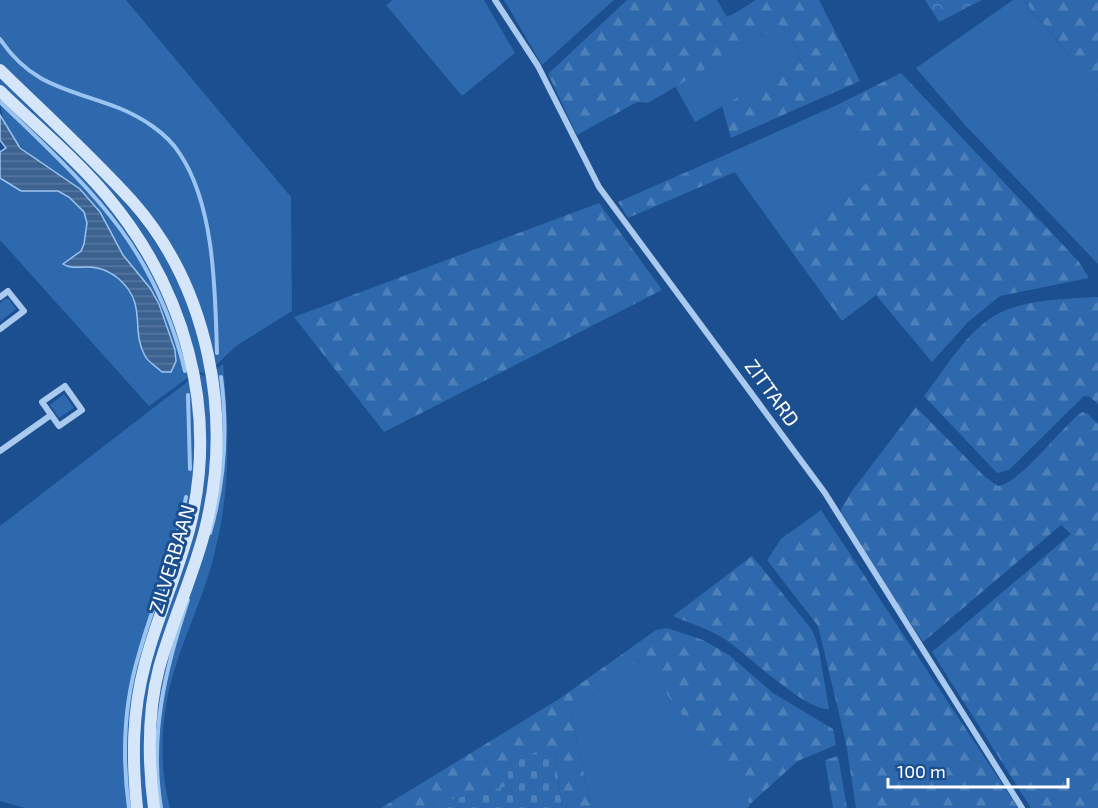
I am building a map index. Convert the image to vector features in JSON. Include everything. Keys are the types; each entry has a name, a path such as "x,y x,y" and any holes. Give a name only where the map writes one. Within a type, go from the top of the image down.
{"main road":[{"name":"ZILVERBAAN","path":"0,70 133,202 165,247 196,312 211,372 217,418 215,473 205,530 164,653 154,696 150,764 154,808"},
{"name":"ZILVERBAAN","path":"0,91 105,194 134,230 160,273 171,297 192,364 200,418 199,477 189,526 145,665 137,700 133,767 138,808"}],"street":[{"name":"ZITTARD","path":"495,0 538,66 599,187 825,493 1022,808"},
{"path":"0,297 8,291 24,311 0,329"},
{"path":"65,386 82,410 59,426 51,415 42,402 65,386"},
{"path":"0,451 51,415"}],"green space":[{"path":"0,0 126,0 291,197 292,311 236,346 214,367 162,236 0,65"},
{"path":"393,0 484,0 515,53 462,96 386,5"},
{"path":"504,0 614,0 542,65"},
{"path":"627,0 717,0 726,16 732,15 756,0 819,0 860,81 731,138 722,106 801,62 799,52 780,25 648,103 637,102 577,135 548,74"},
{"path":"925,0 982,0 939,22"},
{"path":"1013,0 1023,0 1098,90 1098,264 965,125 916,68"},
{"path":"1023,0 1098,0 1098,90 1030,8"},
{"path":"780,25 799,52 801,62 695,122 675,86"},
{"path":"901,73 1079,262 1089,278 1000,296 968,322 932,362 876,295 842,321 787,245 883,170 839,104"},
{"path":"0,75 99,173 130,208 157,245 180,285 196,328 205,374 197,371 155,257 0,86"},
{"path":"0,95 115,211 169,302 190,376 149,406 0,240 0,178 21,191 58,191 69,197 84,212 87,223 81,251 64,262 92,266 115,275 132,298 139,327 175,350 155,297 118,247 95,205 77,187 20,145 9,132 3,116"},
{"path":"839,104 883,170 787,245 723,156"},
{"path":"723,156 735,172 628,218 618,202"},
{"path":"599,203 662,290 384,432 294,317"},
{"path":"1098,297 1098,404 1090,397 1084,396 1009,470 997,473 924,396 965,342 994,316 1005,310 1031,303"},
{"path":"9,299 16,309 0,322 0,303"},
{"path":"223,364 227,412 224,505 211,566 170,685 164,720 163,756 170,808 157,808 152,760 157,699 166,656 205,537 215,371"},
{"path":"198,374 206,376 213,431 204,517 161,649 150,808 141,808 137,735 149,663 197,509"},
{"path":"191,379 196,460 183,536 140,670 134,808 25,808 0,801 0,526"},
{"path":"64,394 74,408 59,418 50,405"},
{"path":"916,407 985,477 998,486 1018,475 1082,412 1087,413 1098,424 1098,808 1031,808 932,652 1071,534 1061,525 923,642 841,518 841,509 852,491"},
{"path":"821,510 1018,808 856,808 846,743 818,626 767,560 781,539"},
{"path":"752,556 812,630 818,645 829,709 819,708 793,693 729,642 673,616"},
{"path":"667,628 703,640 729,655 773,693 833,729 836,745 798,761 750,804 640,659 571,711 591,808 562,808 554,749 509,786 436,803 436,808 381,808 559,699 656,630"},
{"path":"640,659 750,804 748,808 591,808 571,711"},
{"path":"554,749 562,808 436,808 435,803 509,786 507,759"},
{"path":"838,756 847,808 833,808 825,760"}],"shaded area":[{"path":"0,115 20,148 80,189 100,212 123,255 150,288 159,304 175,350 176,361 171,372 162,372 145,356 141,346 133,298 119,279 102,269 63,264 81,251 84,244 87,223 84,212 69,197 58,191 21,191 0,178 0,152 6,148 0,140"}],"waterway":[{"path":"0,39 12,55 39,77 136,116 153,126 175,146 192,175 207,224 214,277 217,353"},
{"path":"0,102 90,192 137,253 156,288 172,327 185,371"},
{"path":"210,533 219,494 224,455 221,377"},
{"path":"188,395 190,469"},
{"path":"129,808 125,750 130,692 145,634 177,537 186,497"},
{"path":"161,808 157,754 161,702 172,651 188,600"}]}
